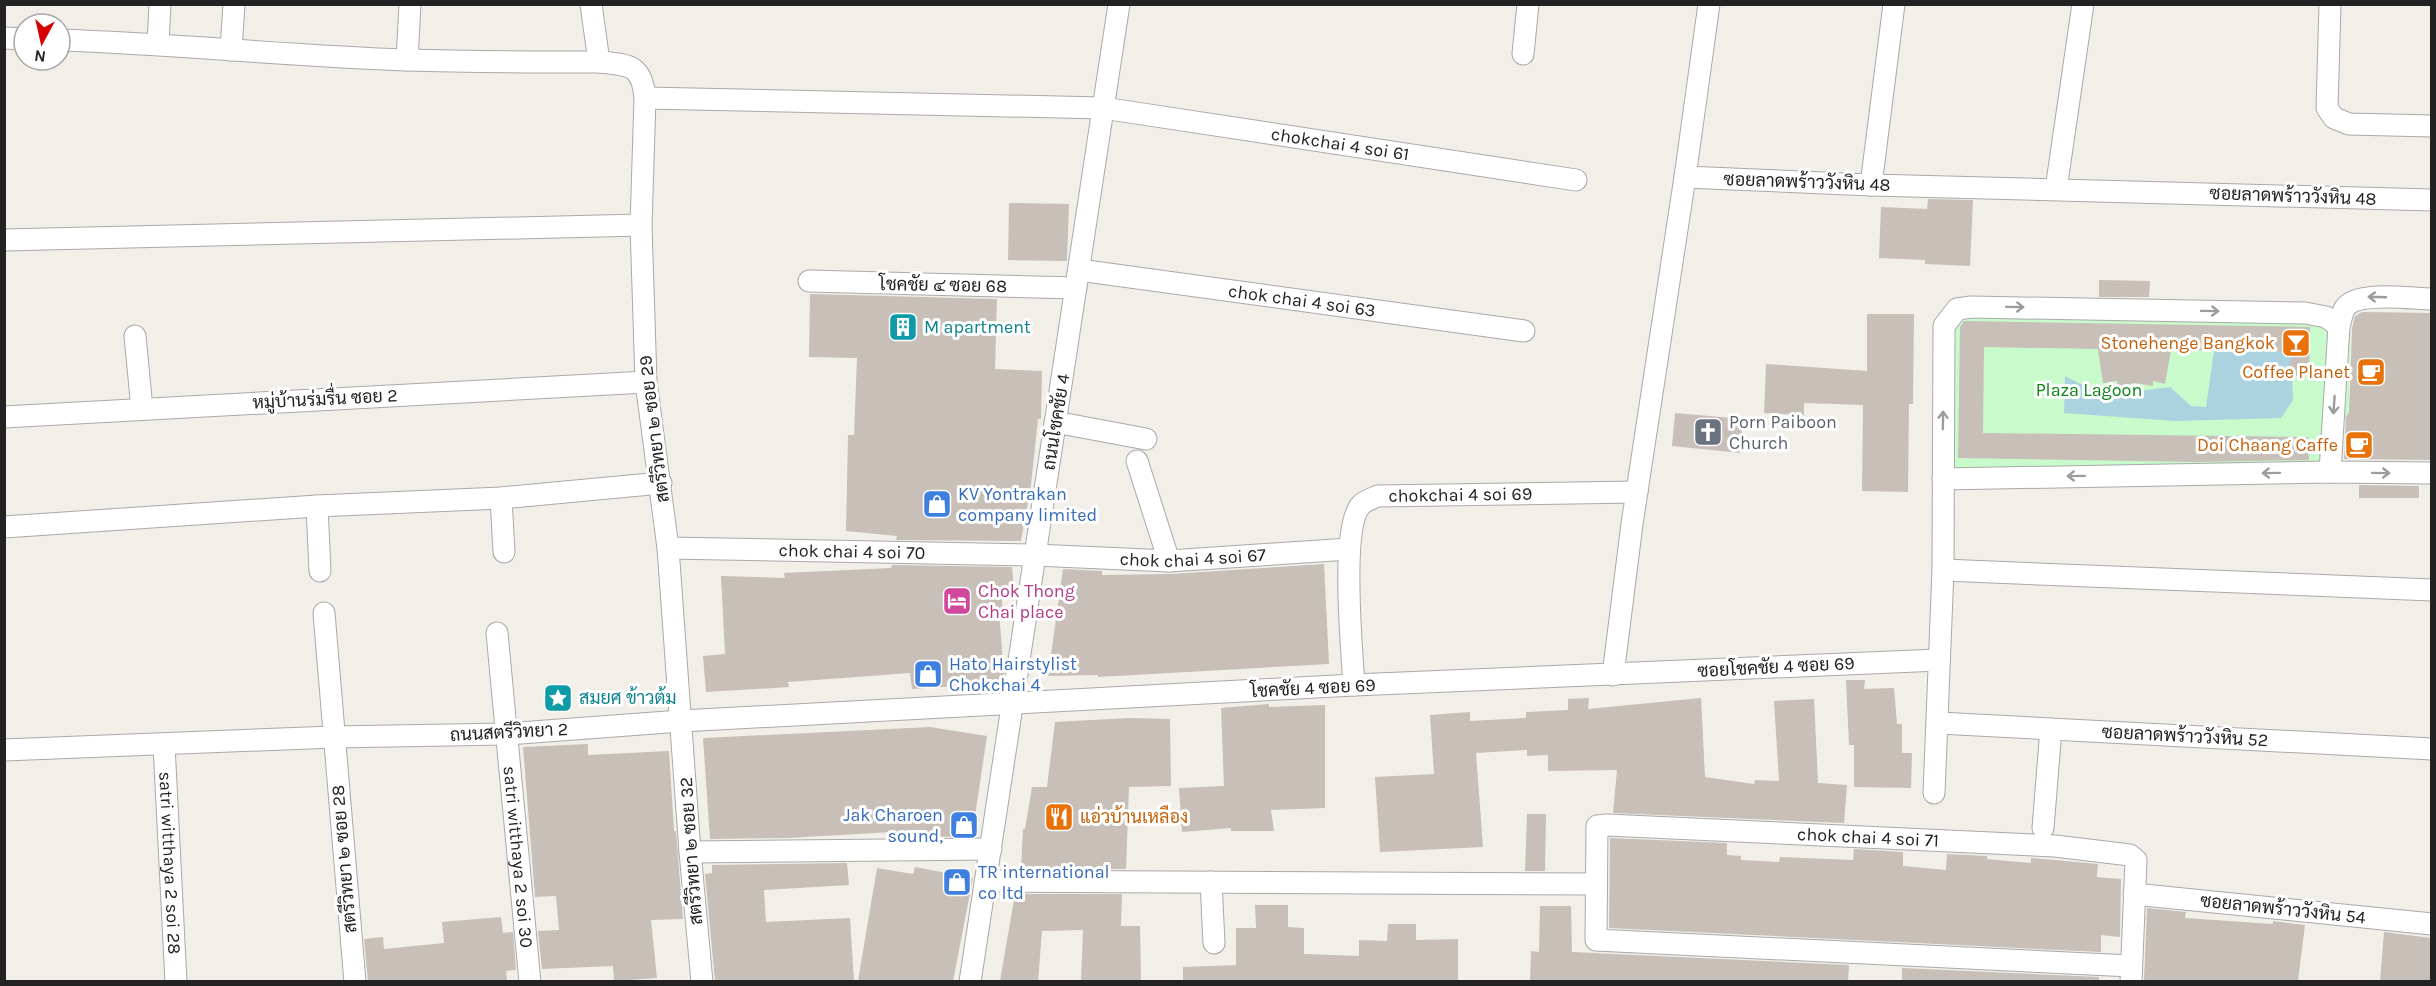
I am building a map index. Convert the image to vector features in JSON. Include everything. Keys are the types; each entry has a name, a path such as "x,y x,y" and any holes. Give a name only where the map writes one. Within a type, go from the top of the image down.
{"street":[{"path":"158,44 160,4"},
{"path":"231,50 234,4"},
{"path":"407,60 410,4"},
{"path":"72,40 407,60 599,62 591,4"},
{"name":"ถนนโชคชัย 4","path":"970,981 1119,4"},
{"path":"1523,54 1528,4"},
{"path":"1613,675 1637,492 1709,4"},
{"path":"1871,185 1894,4"},
{"path":"2056,189 2083,4"},
{"path":"2330,4 2327,108 2334,118 2349,124 2432,126"},
{"name":"สตรีวิทยา ๒ ซอย 29","path":"599,62 626,64 633,68 644,81 641,225 646,382 668,548 681,721"},
{"name":"chokchai 4 soi 61","path":"645,98 1103,108 1576,180"},
{"name":"ซอยลาดพร้าววังหิน 48","path":"1685,177 1871,185 2432,200"},
{"path":"4,240 641,225"},
{"name":"โชคชัย ๔ ซอย 68","path":"809,281 1077,279"},
{"name":"chok chai 4 soi 63","path":"1077,279 1524,331"},
{"path":"2330,472 2339,326 2344,308 2353,301 2367,297 2432,299"},
{"path":"1934,793 1939,723 1943,570 1944,326 1957,309 1971,307 2305,313 2326,317 2339,326"},
{"path":"135,336 142,409"},
{"name":"หมู่บ้านร่มรื่น ซอย 2","path":"4,417 646,382"},
{"path":"1055,422 1146,439"},
{"path":"1137,461 1169,561"},
{"path":"1943,479 2330,472 2432,473"},
{"path":"4,527 317,506 501,498 661,483"},
{"name":"chokchai 4 soi 69","path":"1354,685 1349,549 1353,519 1361,504 1377,496 1637,492"},
{"path":"501,498 504,552"},
{"path":"317,506 320,571"},
{"name":"chok chai 4 soi 70","path":"668,548 1035,555"},
{"name":"chok chai 4 soi 67","path":"1035,555 1169,561 1349,549"},
{"path":"1943,570 2432,590"},
{"name":"สตรีวิทยา ๒ ซอย 28","path":"324,613 355,981"},
{"name":"satri witthaya 2 soi 30","path":"496,633 530,981"},
{"name":"ซอยโชคชัย 4 ซอย 69","path":"1613,675 1939,660"},
{"name":"โชคชัย 4 ซอย 69","path":"1013,705 1354,685 1613,675"},
{"name":"ถนนสตรีวิทยา 2","path":"4,750 333,737 506,734 681,721 1013,705"},
{"name":"สตรีวิทยา ๒ ซอย 32","path":"681,721 702,981"},
{"name":"ซอยลาดพร้าววังหิน 52","path":"1939,723 2432,749"},
{"path":"2043,828 2051,729"},
{"name":"satri witthaya 2 soi 28","path":"164,745 176,981"},
{"name":"chok chai 4 soi 71","path":"1596,884 1597,826 1606,825 2055,846 2130,855 2136,860 2134,894"},
{"path":"690,852 991,849"},
{"path":"986,881 1596,884 1596,940 2131,974 2134,894"},
{"path":"1210,882 1214,943"},
{"name":"ซอยลาดพร้าววังหิน 54","path":"2134,894 2432,924"}],"green space":[{"name":"Plaza Lagoon","path":"1955,308 2351,312 2349,397 2357,421 2342,421 2341,466 1958,471 1950,457"}],"water":[{"path":"2214,351 2291,352 2293,400 2281,418 2175,421 2064,413 2065,376 2094,391 2126,393 2170,387 2191,406 2206,407"}],"building":[{"path":"1928,199 1973,200 1970,266 1925,264 1925,260 1879,258 1881,207 1927,209"},
{"path":"1009,203 1069,204 1067,261 1008,260"},
{"path":"2099,280 2150,281 2149,297 2099,297"},
{"path":"810,294 997,299 995,369 1042,371 1041,419 1038,419 1031,485 1021,541 896,540 897,536 846,531 848,435 854,435 857,358 809,357"},
{"path":"2362,312 2432,313 2432,460 2344,459 2346,416 2349,413 2352,329 2355,316"},
{"path":"1867,314 1914,314 1913,404 1909,404 1908,492 1862,491 1863,405 1804,403 1804,415 1764,413 1766,364 1867,371"},
{"path":"1964,321 2310,327 2309,376 2290,376 2291,352 2171,350 2165,384 2153,381 2153,386 2135,383 2118,386 2117,381 2103,383 2098,349 1984,347 1983,433 2308,437 2309,460 2196,462 1958,458 1960,327"},
{"name":"Porn Paiboon Church","path":"1675,413 1743,419 1740,453 1672,446"},
{"path":"2359,485 2419,486 2419,498 2359,498"},
{"path":"1324,564 1329,664 1098,677 1098,675 1048,676 1063,569 1102,571 1102,575 1170,574"},
{"path":"892,565 1012,567 1014,589 1001,590 1003,613 999,613 1003,683 912,689 910,673 788,682 789,687 706,692 703,656 725,654 721,576 785,578 784,573 891,568"},
{"path":"1846,680 1865,680 1864,689 1894,688 1897,724 1902,724 1902,753 1912,753 1911,788 1854,787 1854,745 1849,745"},
{"path":"1589,698 1588,709 1701,698 1705,777 1754,784 1755,780 1779,781 1774,701 1814,699 1818,783 1847,785 1844,823 1613,813 1617,770 1548,771 1548,755 1527,756 1527,750 1476,753 1483,847 1380,852 1375,777 1434,774 1430,715 1470,712 1470,721 1526,718 1526,712 1568,710 1568,699"},
{"path":"1269,704 1269,707 1325,705 1325,808 1271,810 1274,831 1231,831 1231,828 1182,832 1179,788 1224,786 1221,708"},
{"path":"1129,718 1170,719 1171,786 1129,787 1126,869 1021,868 1023,829 1025,829 1032,787 1047,787 1055,722"},
{"path":"930,727 987,736 972,836 936,837 926,835 927,830 788,838 710,839 703,738"},
{"path":"588,744 588,755 669,751 683,919 651,920 657,978 614,981 613,966 542,969 538,931 559,930 556,896 535,897 523,747"},
{"path":"1527,814 1546,814 1545,871 1525,871"},
{"path":"1610,838 1727,843 1727,855 1741,856 1741,860 1779,862 1780,857 1853,860 1854,849 1903,852 1903,866 1946,870 1947,854 1987,856 1987,859 2031,863 2031,858 2098,864 2097,877 2121,879 2120,937 2101,935 2101,952 1609,928"},
{"path":"847,863 849,885 764,890 766,922 850,918 854,981 715,981 705,874 712,873 712,865"},
{"path":"915,867 973,878 953,981 858,981 877,868 913,874"},
{"path":"1015,894 1122,894 1121,926 1140,926 1141,981 1081,981 1083,930 1042,931 1038,981 1000,981"},
{"path":"1255,905 1288,905 1288,927 1304,928 1304,954 1359,956 1359,940 1387,941 1388,924 1416,924 1416,940 1458,939 1458,981 1183,981 1183,967 1236,965 1236,928 1256,928"},
{"path":"1540,906 1571,906 1572,952 1849,965 1848,981 1530,981 1531,951 1539,952"},
{"path":"2147,908 2186,912 2185,918 2273,924 2273,921 2305,925 2298,981 2144,981"},
{"path":"501,917 503,933 513,932 516,970 506,971 507,981 368,981 364,939 383,937 384,949 444,943 442,922"},
{"path":"2384,932 2432,938 2432,981 2380,981"},
{"path":"1902,968 2099,977 2099,981 1902,981"}],"place":[{"name":"M apartment","path":"903,327"},
{"name":"Stonehenge Bangkok","path":"2296,343"},
{"name":"Coffee Planet","path":"2371,372"},
{"name":"Porn Paiboon Church","path":"1708,432"},
{"name":"Doi Chaang Caffe","path":"2359,445"},
{"name":"KV Yontrakan company limited","path":"937,504"},
{"name":"Chok Thong Chai place","path":"957,601"},
{"name":"Hato Hairstylist Chokchai 4","path":"928,674"},
{"name":"สมยศ ข้าวต้ม","path":"558,698"},
{"name":"แอ่วบ้านเหลือง","path":"1059,817"},
{"name":"Jak Charoen sound,","path":"964,825"},
{"name":"TR international co ltd","path":"957,882"}]}
